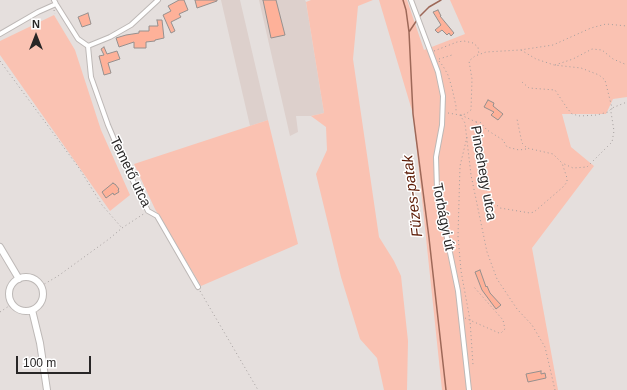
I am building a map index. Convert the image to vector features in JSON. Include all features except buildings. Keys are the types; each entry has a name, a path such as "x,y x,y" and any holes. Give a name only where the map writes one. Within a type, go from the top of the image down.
{"main road":[{"path":"0,247 19,279"},
{"path":"30,278 41,286 43,293 42,300 38,306 32,310 22,310 12,304 9,296 10,288 14,282 19,279 30,278"},
{"path":"32,310 40,343 47,390"}],"street":[{"path":"0,34 55,2 78,39 88,46 110,37 131,25 158,0"},
{"name":"Torbágyi út","path":"411,0 432,52 441,82 443,113 436,157 437,190 458,291 469,390"},
{"name":"Temető utca","path":"88,46 91,77 98,101 125,165 148,211 157,216 198,287"}],"path":[{"path":"460,115 466,114 471,110 472,79 469,60 475,56 486,52 520,50 554,45 591,28 606,24 620,24 627,26"},
{"path":"432,52 457,42 464,41 473,43 478,47 479,55"},
{"path":"554,65 573,59 592,49 602,50 613,59 627,65"},
{"path":"460,115 476,122 480,122 487,130 503,140 507,147 519,150 527,148 549,152 562,163 573,168 587,167 612,142 614,131 611,112 612,108 605,80 599,75 581,68 554,65 536,59 520,50"},
{"path":"452,55 438,60 444,66 448,75 456,106 456,114"},
{"path":"0,60 78,168 102,205 122,228"},
{"path":"522,82 529,88 555,90 572,114 580,116 597,115 608,112 612,108 627,102"},
{"name":"Pincehegy utca","path":"443,113 460,115 465,123 471,175 487,252 497,279 517,309 532,325 545,347 555,390"},
{"path":"517,119 522,143 527,148"},
{"path":"476,122 481,128 476,153 488,197 500,208 530,213 534,212 567,182 562,163"},
{"path":"467,136 460,166 458,236 461,271 470,320 473,365"},
{"path":"41,286 69,268 122,228 148,211"},
{"path":"198,287 258,390"},
{"path":"461,317 499,333 502,333 505,329 503,320 474,287"},
{"path":"0,312 12,304"}],"shaded area":[{"path":"221,0 240,0 268,120 250,126"},
{"path":"259,0 305,0 306,2 324,113 311,116 296,116 298,132 290,136"},
{"path":"311,0 373,0 358,6 353,59 379,237 394,261 401,276 408,341 407,390 384,390 377,358 360,339 341,277 316,174 327,150 326,127 311,116 324,113 306,2"},
{"path":"379,0 407,0 424,50 465,34 450,0 627,0 627,97 613,99 606,114 562,114 571,147 594,166 532,248 558,390 442,390 413,114"},
{"path":"54,15 75,50 101,130 130,195 110,211 0,55 0,41"},
{"path":"268,120 298,244 201,286 155,209 134,164"}],"waterway":[{"name":"Füzes-patak","path":"403,0 409,32 413,114 446,390"},
{"path":"419,17 429,7 441,0"},
{"path":"409,32 417,20"}]}
